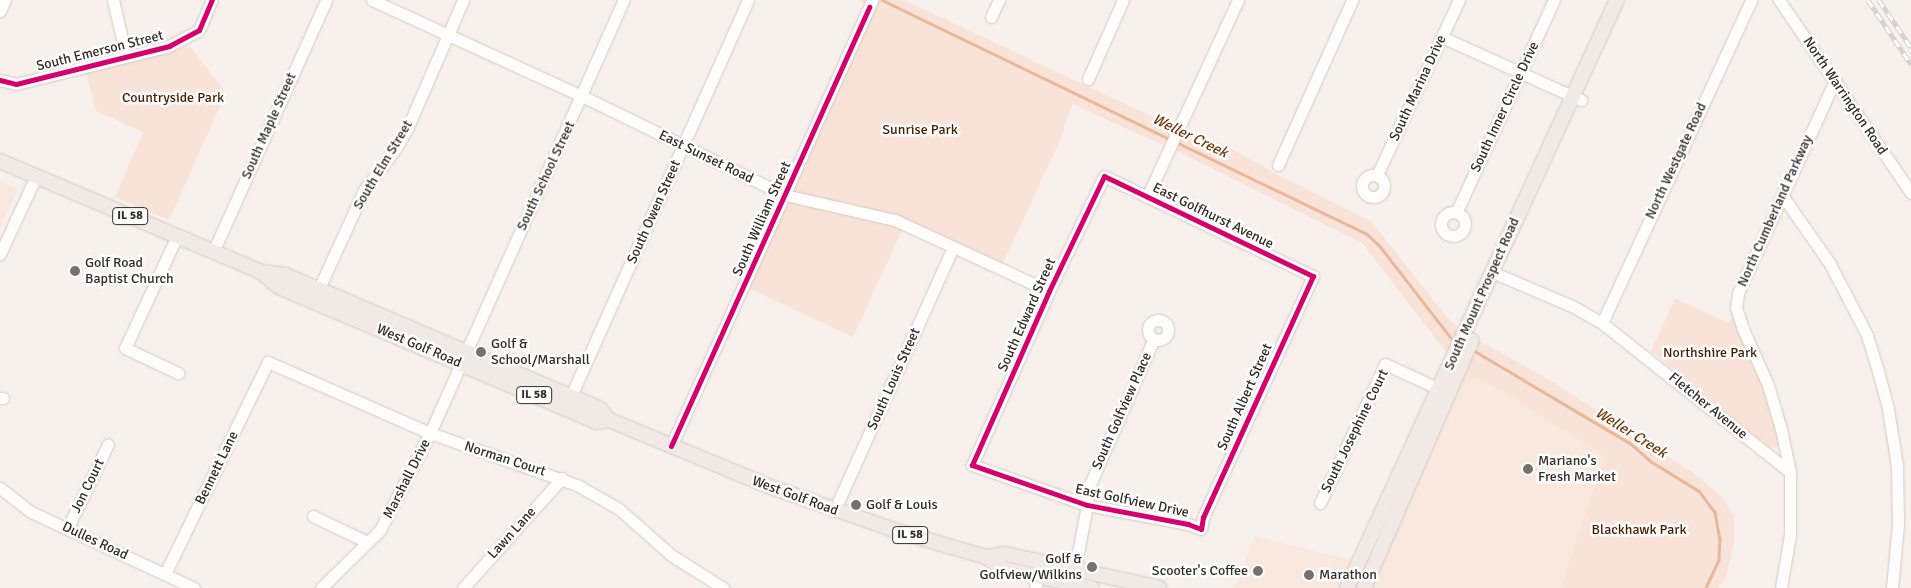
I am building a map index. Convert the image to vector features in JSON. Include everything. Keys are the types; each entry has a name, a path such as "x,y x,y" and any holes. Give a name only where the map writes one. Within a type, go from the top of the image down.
{"main road":[{"name":"South Mount Prospect Road","path":"1577,98 1616,0"},
{"name":"South Mount Prospect Road","path":"1364,588 1452,372 1577,98 1627,0"},
{"name":"West Golf Road","path":"0,161 261,272 285,275 316,295 462,358 597,422 609,420"},
{"name":"West Golf Road","path":"462,358 571,396 600,408 609,420 834,511 986,557 1005,554 1039,576 1074,577 1159,588"},
{"name":"South Mount Prospect Road","path":"1347,588 1444,391"},
{"name":"West Golf Road","path":"1074,577 1092,588"}],"street":[{"path":"0,11 5,0"},
{"path":"114,0 126,56"},
{"name":"South Emerson Street","path":"0,80 16,84 169,46 199,30 212,0"},
{"name":"South Maple Street","path":"212,252 326,0"},
{"name":"East Sunset Road","path":"372,0 582,96 785,195 894,220 1049,291"},
{"name":"South Elm Street","path":"316,295 364,190 396,148 407,129 463,0"},
{"name":"South School Street","path":"462,358 624,0"},
{"name":"South Owen Street","path":"571,396 748,0"},
{"path":"991,17 999,0"},
{"path":"1088,79 1123,0"},
{"path":"1147,197 1238,0"},
{"path":"1278,165 1352,0"},
{"name":"South Marina Drive","path":"1377,175 1459,0"},
{"name":"South Inner Circle Drive","path":"1456,213 1554,0"},
{"name":"North Westgate Road","path":"1602,323 1751,0"},
{"name":"North Warrington Road","path":"1779,0 1911,193"},
{"name":"South William Street","path":"671,446 870,3"},
{"path":"1442,37 1577,98"},
{"name":"North Cumberland Parkway","path":"1781,588 1790,535 1790,472 1782,429 1773,399 1757,358 1742,328 1736,308 1738,293 1835,80"},
{"path":"0,254 36,176"},
{"name":"East Golfhurst Avenue","path":"1104,176 1313,276"},
{"name":"South Edward Street","path":"972,465 1049,291 1104,176"},
{"path":"1782,195 1830,264 1867,335 1888,409 1897,475 1898,524 1892,588"},
{"path":"177,236 125,348 178,374"},
{"name":"South Louis Street","path":"834,511 953,248"},
{"name":"Fletcher Avenue","path":"1497,274 1574,307 1602,323 1790,472"},
{"name":"South Albert Street","path":"1201,529 1203,517 1313,276"},
{"name":"South Golfview Place","path":"1074,577 1087,505 1088,489 1154,339"},
{"name":"Marshall Drive","path":"322,588 380,530 430,433 462,358"},
{"name":"Norman Court","path":"268,362 430,433 562,478 619,509 671,556 723,588"},
{"name":"Bennett Lane","path":"165,574 268,362"},
{"name":"South Josephine Court","path":"1320,503 1385,364 1444,391"},
{"name":"Jon Court","path":"67,529 108,444"},
{"name":"East Golfview Drive","path":"972,465 1087,505 1188,524 1201,529"},
{"name":"Lawn Lane","path":"463,588 562,478"},
{"name":"Dulles Road","path":"0,488 31,512 194,588"},
{"path":"313,516 367,542"}],"shaded area":[{"path":"0,181 18,189 0,228"},
{"path":"1440,366 1480,378 1605,456 1560,588 1234,588 1255,536 1354,561"}],"green space":[{"path":"858,0 904,0 1170,125 1190,130 1243,155 1278,175 1371,221 1446,316 1460,330 1551,381 1692,472 1720,495 1734,515 1734,544 1726,576 1718,588 1560,588 1605,456 1480,378 1470,381 1465,374 1471,360 1446,352 1362,243 1179,152 1072,104 1058,145 1003,263 907,219 853,337 749,288 875,9"},
{"name":"Countryside Park","path":"186,46 192,49 226,93 169,220 115,197 143,132 96,111 86,72 178,50"},
{"name":"Northshire Park","path":"1675,298 1724,321 1729,322 1733,318 1755,362 1780,443 1777,447 1769,447 1651,351"}],"waterway":[{"name":"Weller Creek","path":"882,0 1171,140"},
{"name":"Weller Creek","path":"1176,142 1367,234 1379,245 1452,339"},
{"name":"Weller Creek","path":"1473,350 1631,444 1652,462 1699,491 1715,512 1720,539 1719,560 1706,588"}],"railway":[{"path":"1868,0 1911,64"},
{"path":"1879,0 1911,47"}],"cycle path":[{"path":"0,80 16,84 169,46 199,30 212,0"},
{"path":"671,446 869,7"},
{"path":"1104,176 1313,276 1203,517 1201,529 1188,524 1087,505 972,465 1049,291 1104,176"}],"place":[{"name":"Golf Road Baptist Church","path":"75,271"},
{"name":"Golf & School/Marshall","path":"481,352"},
{"name":"Mariano's Fresh Market","path":"1528,469"},
{"name":"Golf & Louis","path":"856,505"},
{"name":"Golf & Golfview/Wilkins","path":"1092,567"},
{"name":"Scooter's Coffee","path":"1258,571"},
{"name":"Marathon","path":"1309,575"}],"park label":[{"name":"Sunrise Park","path":"920,130"},
{"name":"Blackhawk Park","path":"1639,530"}]}
